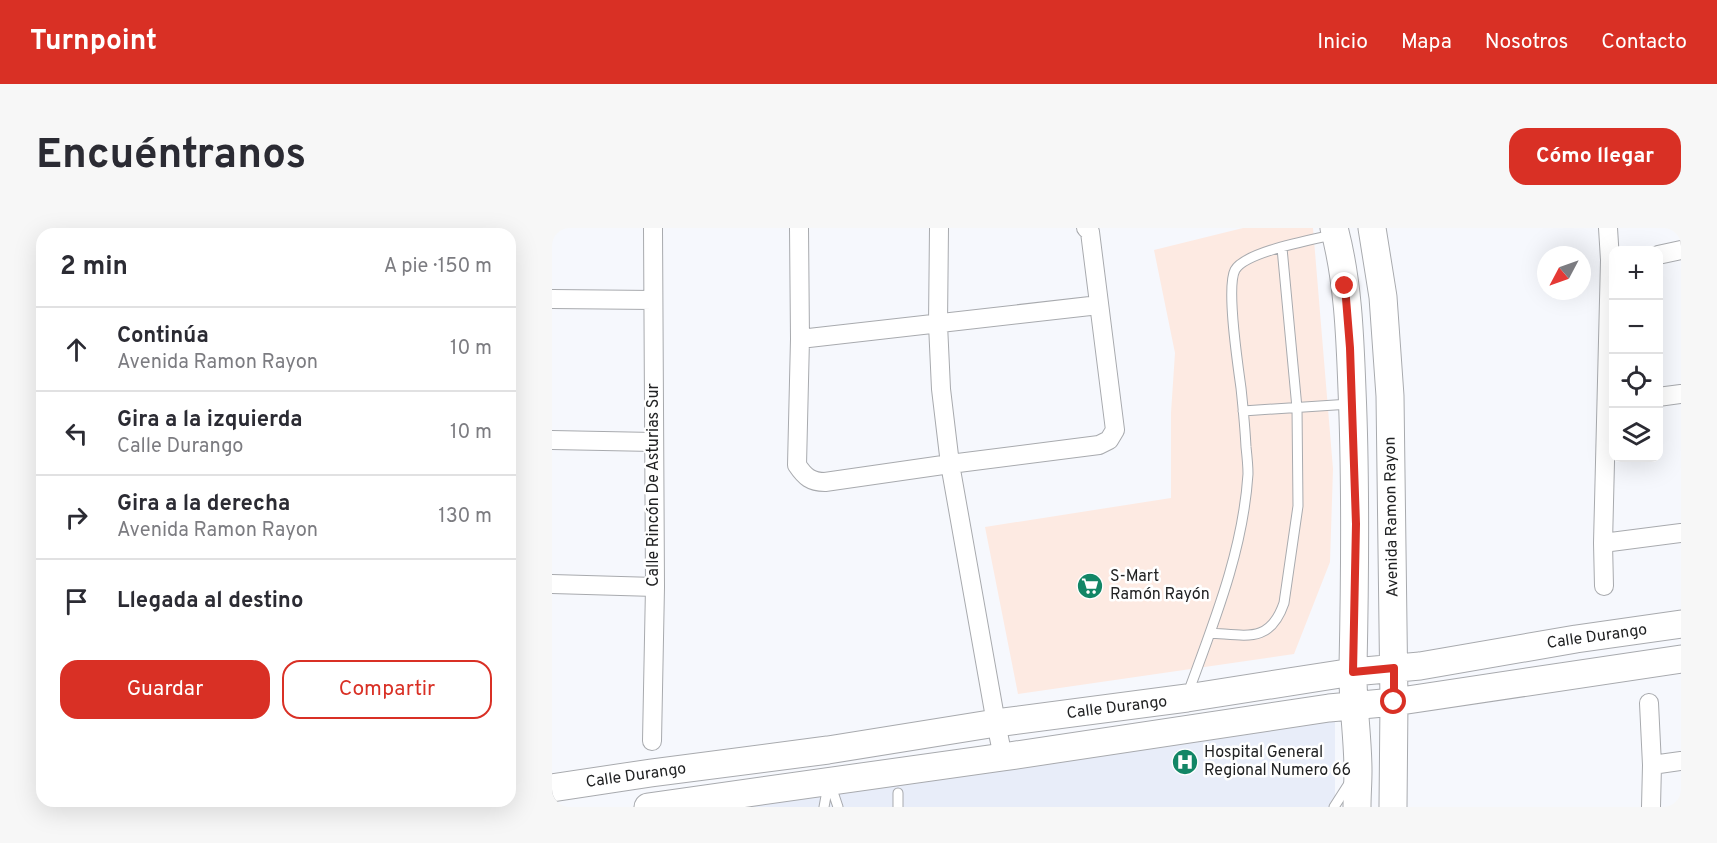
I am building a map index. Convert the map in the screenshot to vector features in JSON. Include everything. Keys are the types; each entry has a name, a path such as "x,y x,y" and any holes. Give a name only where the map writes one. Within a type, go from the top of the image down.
{"main road":[{"name":"Avenida Ramon Rayon","path":"1372,228 1383,297 1390,396 1394,668 1393,807"},
{"path":"1335,231 1345,286 1353,404 1356,524 1353,706 1358,770 1356,807"},
{"name":"Calle Durango","path":"552,788 828,750 996,723 1187,698 1353,672 1420,666 1576,639 1681,624"},
{"name":"Calle Durango","path":"650,807 1681,659"},
{"path":"828,750 830,780"}],"street":[{"name":"Calle Rincón De Asturias Sur","path":"652,228 655,587 652,741"},
{"path":"799,228 800,339 797,465 804,476 814,482 1099,445 1108,440 1115,430 1090,232 1086,228"},
{"path":"939,228 938,324 950,464 1003,757"},
{"path":"1608,228 1610,246"},
{"path":"1663,254 1681,250"},
{"path":"552,299 653,300"},
{"path":"1611,300 1611,354"},
{"path":"800,339 1099,305"},
{"path":"1663,396 1681,394"},
{"path":"1604,586 1603,543 1610,408"},
{"path":"552,440 654,442"},
{"path":"1603,543 1681,533"},
{"path":"552,584 655,587"},
{"path":"1649,703 1652,765 1651,807"},
{"path":"1652,765 1681,761"},
{"path":"650,807 651,773"}],"lane":[{"path":"1187,698 1234,561 1241,530 1248,472 1244,411 1233,322 1234,271 1252,256 1335,231"},
{"path":"1210,633 1251,636 1270,628 1279,618 1284,603 1298,506 1297,408 1282,248"},
{"path":"1244,411 1353,404"},
{"path":"1334,807 1358,770"},
{"path":"824,807 830,780"},
{"path":"830,780 838,807"},
{"path":"898,793 898,807"}],"shaded area":[{"path":"1243,228 1313,228 1333,469 1330,562 1294,654 1018,694 985,527 1171,498 1171,413 1175,353 1154,250"},
{"name":"Hospital General Regional Numero 66","path":"1335,719 1335,807 733,807"}],"place":[{"name":"S-Mart Ramón Rayón","path":"1090,586"},
{"name":"Hospital General Regional Numero 66","path":"1185,762"}],"route":[{"path":"1345,286 1353,404 1356,524 1353,672 1394,668 1394,702"}]}
